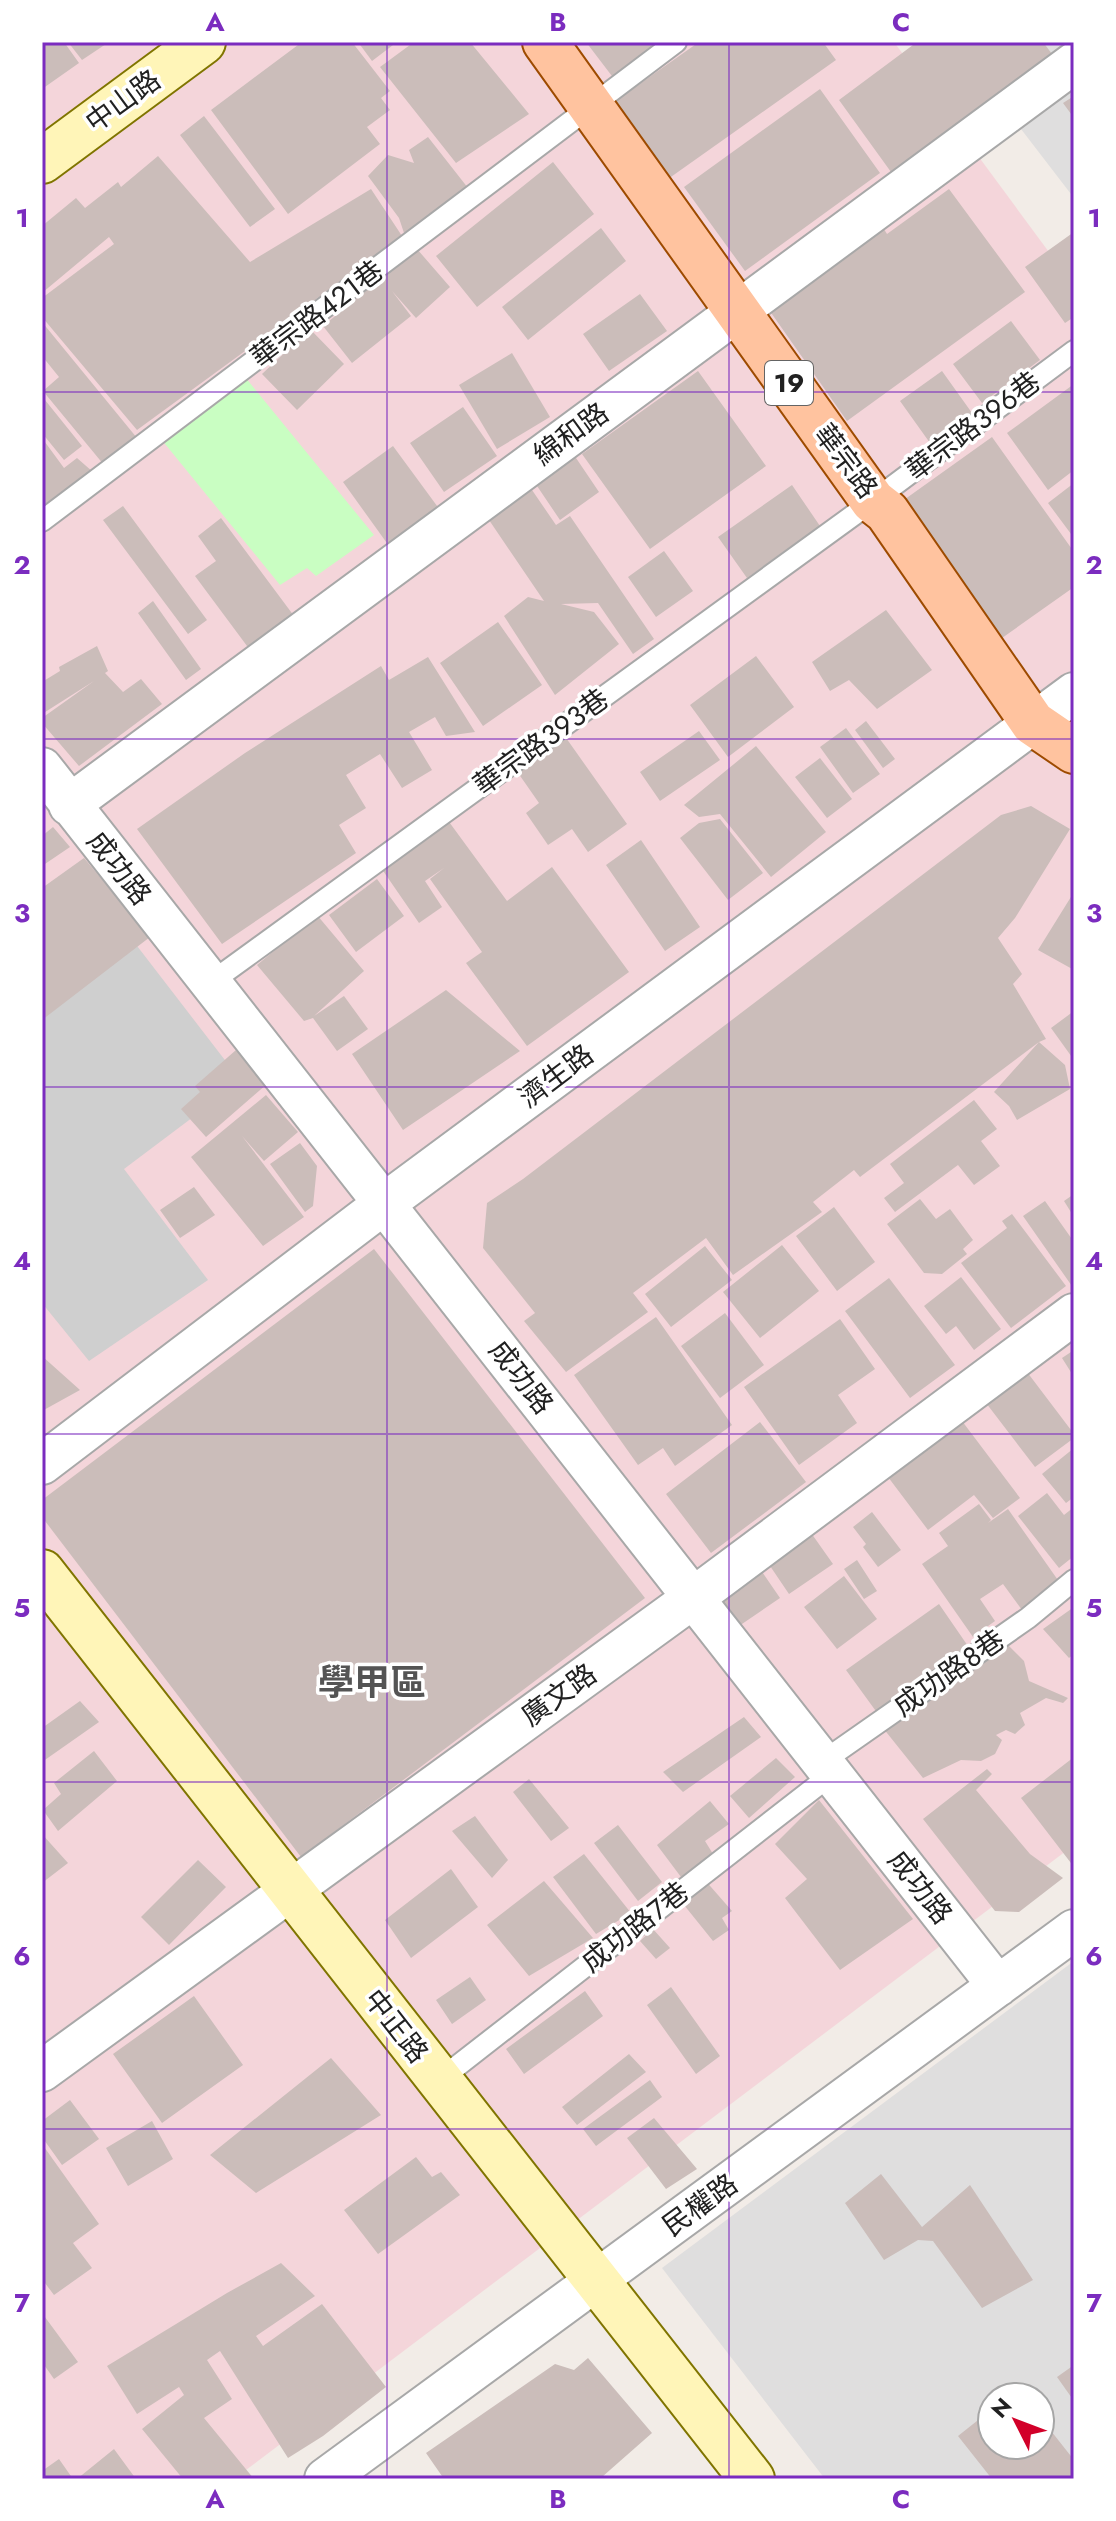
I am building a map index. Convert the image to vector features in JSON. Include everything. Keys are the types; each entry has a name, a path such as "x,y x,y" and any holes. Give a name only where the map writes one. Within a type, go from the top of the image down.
{"main road":[{"name":"中山路","path":"42,161 203,42"},
{"name":"華宗路","path":"545,42 873,501 887,512 1033,723 1074,751"},
{"name":"中正路","path":"42,1572 752,2479"}],"street":[{"name":"綿和路","path":"69,805 1074,63"},
{"name":"濟生路","path":"42,1464 385,1203 1074,693"},
{"name":"成功路","path":"42,768 998,1986"},
{"name":"廣文路","path":"42,2071 693,1598 1074,1314"},
{"name":"民權路","path":"325,2479 1074,1930"}],"lane":[{"name":"華宗路421巷","path":"42,521 676,42"},
{"name":"華宗路396巷","path":"873,501 1074,351"},
{"name":"華宗路393巷","path":"210,983 873,501"},
{"name":"成功路8巷","path":"827,1768 1074,1580"},
{"name":"成功路7巷","path":"438,2081 827,1768"}],"shaded area":[{"path":"42,42 894,42 1074,286 1074,1845 234,2479 42,2479"},
{"path":"954,42 1074,42 1074,198"},
{"path":"124,929 241,1081 124,1169 208,1280 89,1361 42,1303 42,989"},
{"path":"1074,1961 1074,2479 825,2479 662,2268"}],"green space":[{"path":"245,377 374,535 316,576 307,568 280,585 161,439"}],"building":[{"path":"42,42 64,42 79,63 42,89"},
{"path":"68,42 109,42 82,60"},
{"path":"302,42 352,42 390,91 381,98 390,110 367,127 380,144 288,214 211,110"},
{"path":"358,42 397,42 372,61"},
{"path":"414,42 470,42 529,114 456,163 380,67"},
{"path":"586,42 671,42 618,84"},
{"path":"699,42 823,42 836,60 668,179 614,102"},
{"path":"917,42 1043,42 1052,54 891,172 839,100"},
{"path":"820,89 880,173 745,271 684,187"},
{"path":"1074,96 1074,118 1063,103"},
{"path":"204,116 275,209 250,227 180,135"},
{"path":"428,137 468,188 404,233 399,218 368,176 388,155 414,163 409,150"},
{"path":"158,156 250,262 371,189 402,236 137,430 42,317 42,298 114,244 109,237 42,293 42,226 76,198 85,208 118,182 121,187"},
{"path":"553,162 594,214 477,307 436,256"},
{"path":"949,189 1025,292 847,421 767,307 882,226 887,234"},
{"path":"601,228 626,261 528,340 502,307"},
{"path":"1074,232 1074,317 1065,323 1025,267"},
{"path":"417,249 450,287 416,318 392,291 411,316 352,363 323,326"},
{"path":"640,294 667,331 609,371 583,334"},
{"path":"1011,321 1040,360 982,403 953,364"},
{"path":"42,322 137,438 104,465 43,391 59,377 42,356"},
{"path":"310,329 344,364 297,410 262,374"},
{"path":"512,353 550,417 497,449 459,385"},
{"path":"698,371 766,466 650,549 582,454"},
{"path":"942,371 972,413 930,443 900,401"},
{"path":"1074,384 1074,470 1048,490 1007,433"},
{"path":"45,400 82,446 64,460 42,433 42,403"},
{"path":"463,407 497,456 444,492 410,443"},
{"path":"992,437 1074,552 1074,587 985,650 887,512"},
{"path":"42,438 64,468 77,458 93,472 42,511 42,490 45,490 42,486"},
{"path":"393,446 440,510 389,546 343,482"},
{"path":"574,455 599,492 560,520 535,483"},
{"path":"1074,483 1074,538 1048,503"},
{"path":"792,485 820,526 747,578 718,537"},
{"path":"532,490 556,525 570,516 654,639 633,654 598,603 561,604 594,612 619,644 555,695 504,616 528,597 544,601 489,520"},
{"path":"123,506 207,620 188,634 103,520"},
{"path":"221,518 294,616 250,650 195,576 216,561 198,536"},
{"path":"664,551 693,591 656,617 628,577"},
{"path":"153,601 201,669 186,680 138,613"},
{"path":"886,610 932,670 877,709 849,680 830,691 812,662"},
{"path":"498,622 542,685 483,726 440,663"},
{"path":"97,646 108,671 105,673 123,692 141,679 162,704 79,766 42,723 42,718 94,681 42,714 42,682 60,671 59,667"},
{"path":"756,656 794,707 728,757 690,705"},
{"path":"428,657 475,732 446,736 435,717 409,732 432,770 402,788 380,754 346,775 366,808 339,825 356,853 222,944 137,829 245,753 381,666 389,680"},
{"path":"866,721 895,759 883,768 855,730"},
{"path":"846,728 880,774 853,793 820,747"},
{"path":"699,731 720,760 660,801 640,772"},
{"path":"564,735 627,824 588,852 572,829 548,845 526,813 539,803 516,770"},
{"path":"756,746 826,832 771,877 720,814 699,817 684,805"},
{"path":"820,758 852,799 827,818 795,777"},
{"path":"1031,806 1070,829 1015,918 998,938 1022,974 1013,984 1046,1039 860,1177 854,1170 813,1202 822,1212 733,1275 706,1238 633,1293 648,1312 566,1372 524,1321 535,1313 483,1248 487,1203 523,1179 1001,815"},
{"path":"444,815 507,901 552,867 629,972 527,1046 466,963 482,952 430,879 444,868 425,881 442,907 419,923 377,862"},
{"path":"720,819 763,873 728,900 680,838 699,823"},
{"path":"53,827 70,847 42,866 42,836"},
{"path":"641,840 700,927 665,951 606,865"},
{"path":"84,858 150,937 42,1020 42,888"},
{"path":"377,879 404,916 356,952 329,915"},
{"path":"1074,892 1074,970 1038,950"},
{"path":"317,915 364,971 314,1016 344,996 368,1029 337,1051 313,1018 304,1021 257,965"},
{"path":"446,990 520,1051 403,1130 352,1054"},
{"path":"1074,1011 1074,1060 1051,1028"},
{"path":"1039,1042 1065,1065 1070,1089 1017,1120 1009,1106 994,1092"},
{"path":"236,1050 267,1084 206,1137 181,1109 200,1092 195,1086"},
{"path":"266,1095 298,1132 264,1161 242,1136 304,1217 263,1246 191,1157"},
{"path":"974,1100 997,1129 981,1141 1000,1166 974,1185 958,1165 895,1212 884,1198 904,1183 890,1164"},
{"path":"300,1143 317,1166 313,1206 305,1212 270,1164"},
{"path":"194,1187 215,1215 180,1238 160,1210"},
{"path":"1074,1194 1074,1217 1064,1201"},
{"path":"920,1199 936,1219 950,1209 973,1240 963,1249 967,1254 942,1274 924,1273 887,1224"},
{"path":"1045,1201 1074,1242 1074,1289 1023,1216"},
{"path":"834,1207 875,1262 837,1291 796,1236"},
{"path":"1012,1214 1066,1286 1011,1328 961,1263 1007,1228 1002,1221"},
{"path":"782,1245 819,1291 760,1338 723,1292"},
{"path":"705,1246 732,1280 671,1327 645,1294"},
{"path":"374,1249 645,1598 301,1857 42,1517 42,1500"},
{"path":"961,1277 1001,1329 974,1350 956,1326 946,1334 924,1306"},
{"path":"889,1278 955,1365 910,1398 845,1311"},
{"path":"725,1313 764,1365 720,1398 681,1346"},
{"path":"656,1317 732,1425 675,1466 663,1448 638,1465 574,1375"},
{"path":"840,1319 875,1369 838,1395 857,1423 799,1465 744,1387"},
{"path":"1074,1350 1074,1377 1062,1358"},
{"path":"42,1356 80,1390 42,1411"},
{"path":"1024,1368 1074,1434 1074,1438 1035,1467 983,1399"},
{"path":"959,1417 1020,1498 993,1518 974,1495 928,1530 885,1473"},
{"path":"760,1422 806,1482 711,1553 666,1494"},
{"path":"1074,1448 1074,1497 1066,1503 1042,1474"},
{"path":"1047,1493 1064,1515 1074,1507 1074,1556 1059,1568 1018,1516"},
{"path":"979,1504 991,1520 988,1523 1008,1509 1060,1583 1022,1610 1003,1584 980,1599 995,1621 973,1637 922,1564 948,1546 939,1533"},
{"path":"872,1512 901,1550 878,1567 853,1527"},
{"path":"809,1530 833,1564 789,1594 766,1560"},
{"path":"857,1560 877,1591 864,1599 844,1569"},
{"path":"758,1566 780,1598 739,1626 717,1595"},
{"path":"844,1576 877,1619 837,1649 804,1607"},
{"path":"939,1604 970,1649 878,1714 846,1670"},
{"path":"1074,1607 1074,1654 1069,1658 1043,1629"},
{"path":"1003,1640 1024,1661 1029,1681 1068,1698 1063,1703 1046,1698 1020,1713 1025,1725 1015,1734 1006,1730 996,1735 1002,1740 995,1754 981,1761 961,1760 923,1778 883,1728"},
{"path":"80,1701 99,1722 42,1762 42,1728"},
{"path":"744,1717 761,1737 683,1792 663,1772"},
{"path":"94,1751 117,1781 58,1831 43,1810 61,1794 54,1783"},
{"path":"1074,1757 1074,1867 1021,1798"},
{"path":"776,1758 795,1777 749,1818 730,1796"},
{"path":"987,1769 992,1774 976,1790 1030,1854 1063,1878 1019,1912 995,1911 923,1819"},
{"path":"529,1779 569,1828 551,1841 513,1792"},
{"path":"819,1800 913,1919 840,1970 785,1898 807,1879 775,1844"},
{"path":"710,1801 729,1824 705,1841 713,1854 681,1877 657,1845"},
{"path":"475,1816 508,1860 492,1878 452,1831"},
{"path":"618,1825 662,1882 638,1901 594,1843"},
{"path":"42,1834 68,1863 42,1883"},
{"path":"584,1854 631,1913 596,1934 553,1877"},
{"path":"198,1860 226,1887 169,1945 141,1917"},
{"path":"451,1869 478,1907 411,1958 385,1920"},
{"path":"704,1879 732,1911 722,1918 729,1930 713,1941 680,1900"},
{"path":"544,1881 593,1938 529,1976 487,1925"},
{"path":"653,1929 670,1948 656,1959 640,1941"},
{"path":"470,1977 486,2000 452,2024 436,2000"},
{"path":"671,1987 720,2056 696,2074 647,2005"},
{"path":"585,1991 603,2016 524,2074 506,2049"},
{"path":"194,1996 243,2065 162,2123 113,2054"},
{"path":"629,2054 646,2072 577,2125 562,2107"},
{"path":"331,2058 381,2115 256,2193 210,2155"},
{"path":"650,2080 662,2097 596,2146 583,2129"},
{"path":"70,2100 99,2139 62,2165 42,2137 42,2121"},
{"path":"654,2118 697,2169 666,2189 627,2138"},
{"path":"152,2121 173,2159 128,2186 106,2148"},
{"path":"42,2144 99,2224 73,2243 92,2268 54,2295 42,2279"},
{"path":"416,2157 432,2177 441,2172 460,2195 378,2254 344,2210"},
{"path":"881,2174 922,2227 970,2185 1033,2280 982,2308 933,2241 918,2240 884,2260 845,2203"},
{"path":"281,2263 315,2296 256,2336 263,2346 322,2304 386,2387 323,2436 288,2458 220,2351 207,2360 232,2399 204,2418 254,2479 183,2479 142,2429 184,2395 179,2387 137,2414 107,2366"},
{"path":"42,2313 78,2362 54,2379 42,2362"},
{"path":"588,2358 652,2433 602,2477 444,2479 426,2453 555,2364 574,2370"},
{"path":"1074,2365 1074,2401 1057,2377"},
{"path":"976,2422 976,2459 958,2436"},
{"path":"1056,2437 1074,2460 1074,2479 992,2479 978,2461 1056,2461"},
{"path":"114,2449 136,2479 77,2479"},
{"path":"59,2459 73,2479 42,2479 42,2471"}],"district":[{"name":"學甲區","path":"372,1682"}]}
